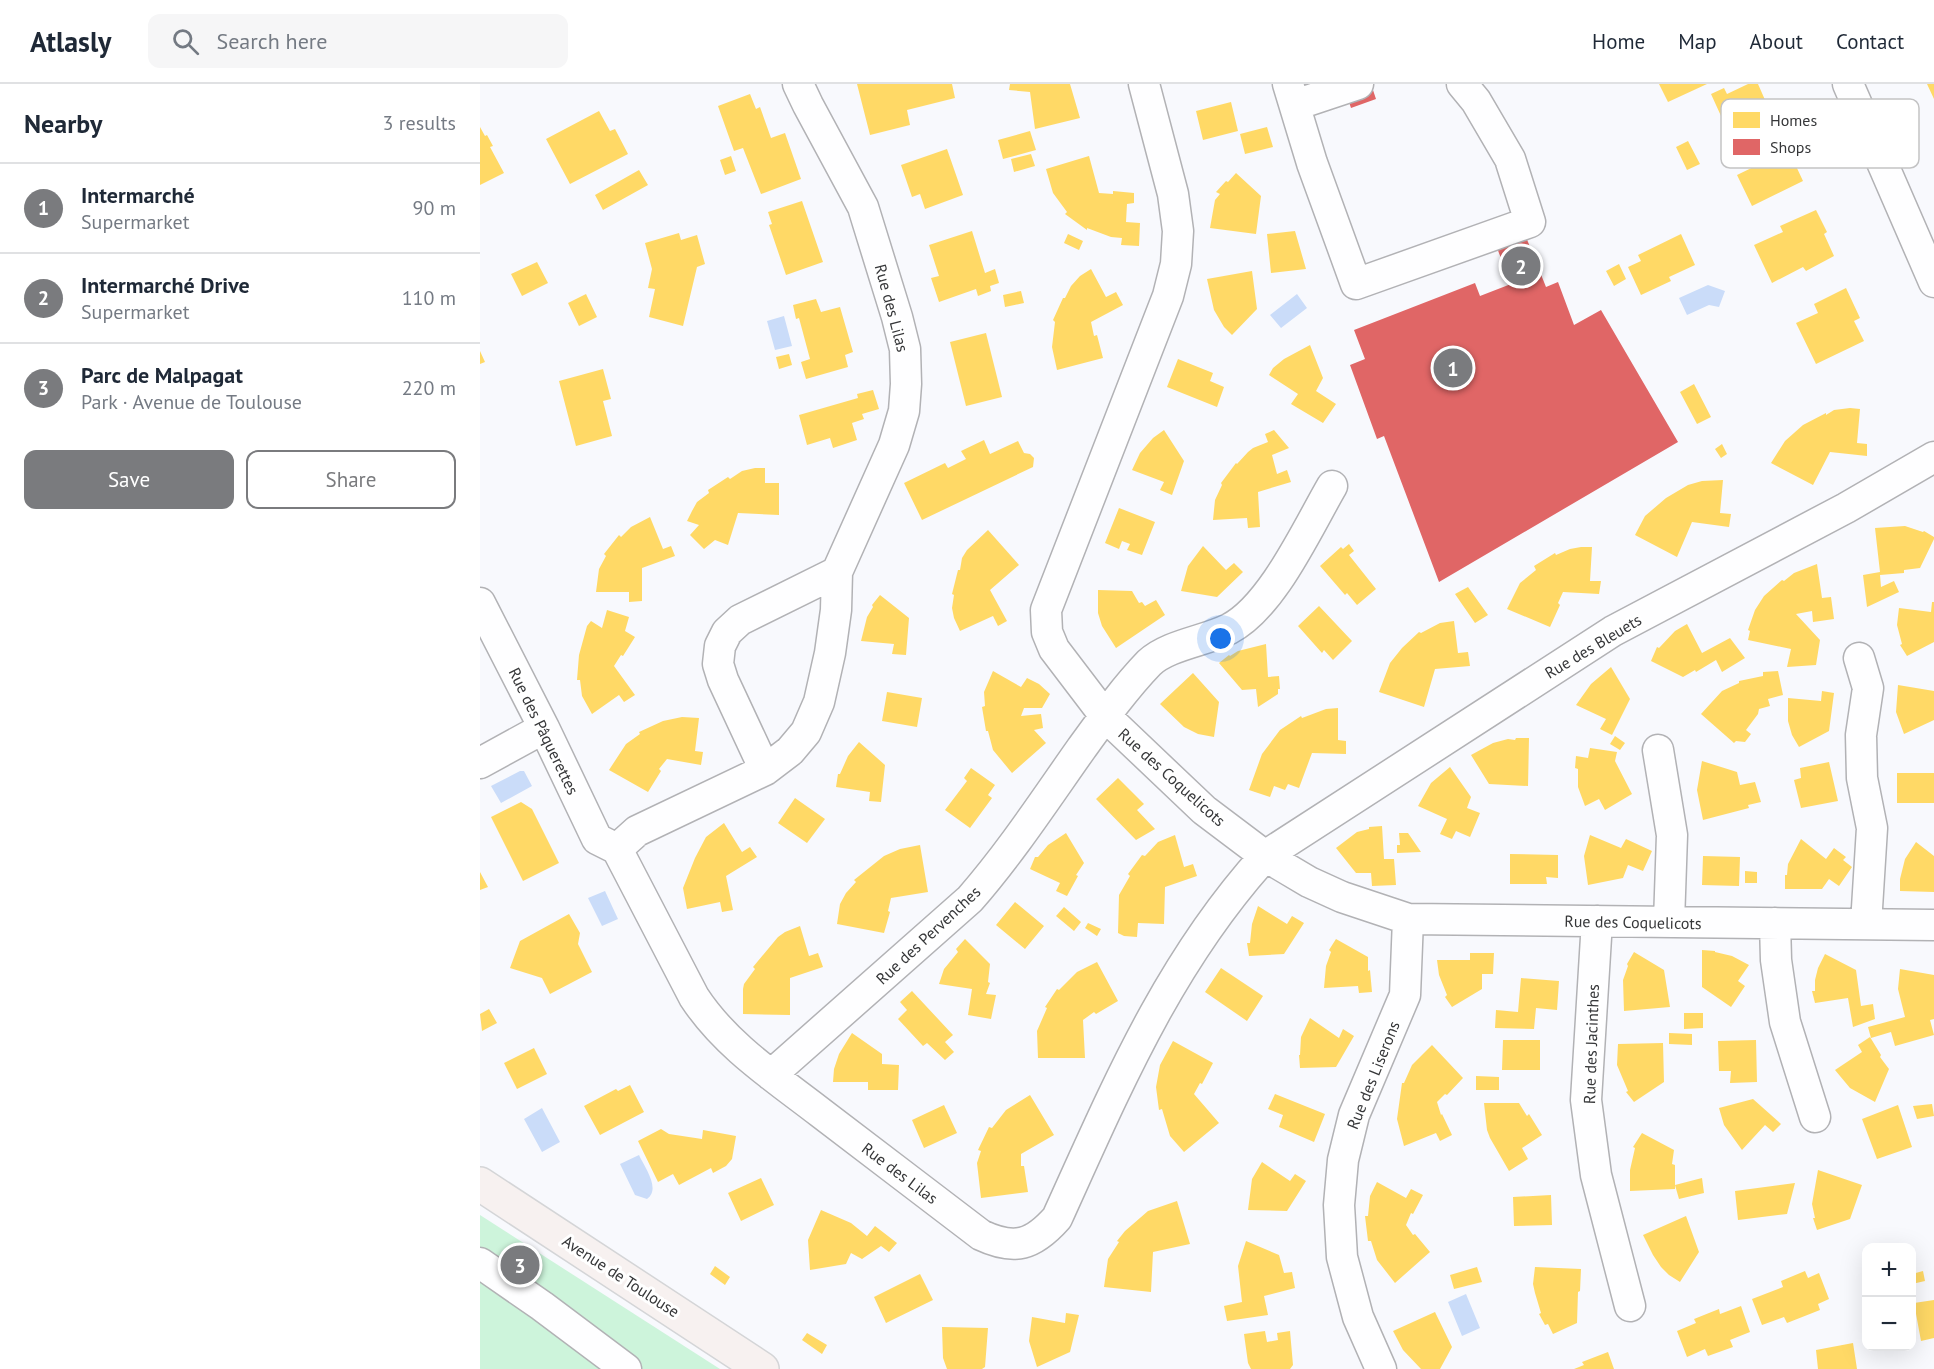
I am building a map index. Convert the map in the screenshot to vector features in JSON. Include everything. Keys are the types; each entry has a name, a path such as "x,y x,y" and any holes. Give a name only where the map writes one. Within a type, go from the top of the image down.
{"main road":[{"name":"Avenue de Toulouse","path":"480,1184 762,1369"}],"street":[{"name":"Rue des Lilas","path":"798,84 863,207 905,349 904,411 894,446 837,572 836,610 830,653 819,702 806,732 790,751 765,770 637,831 617,849 694,998 708,1019 728,1040 981,1235 998,1243 1020,1244 1042,1234 1057,1218 1131,1055 1170,984 1209,924 1265,855"},
{"name":"Rue des Coquelicots","path":"1144,84 1173,194 1179,231 1176,264 1168,296 1046,610 1047,632 1054,649 1105,716 1204,810 1265,855 1310,882 1342,897 1408,919 1934,925"},
{"path":"1358,84 1292,94 1312,163 1356,284 1530,222 1510,159 1469,93"},
{"path":"1848,84 1855,99"},
{"path":"1884,168 1934,282"},
{"name":"Rue des Bleuets","path":"1265,855 1613,631 1846,508 1934,458"},
{"name":"Rue des Pervenches","path":"771,1075 970,899 997,867 1105,716 1151,662 1172,650 1229,629 1259,605 1274,586 1332,486"},
{"path":"765,770 723,680 718,664 720,646 727,632 740,620 837,572"},
{"name":"Rue des Pâquerettes","path":"480,603 544,728 597,839 617,849"},
{"path":"1859,658 1868,688 1861,735 1862,778 1872,828 1866,924"},
{"path":"480,763 544,728"},
{"path":"1658,750 1672,835 1669,922"},
{"name":"Rue des Liserons","path":"1381,1369 1358,1317 1342,1257 1339,1205 1343,1160 1354,1115 1405,994 1408,919"},
{"name":"Rue des Jacinthes","path":"1597,921 1586,1100 1596,1175 1630,1306"},
{"path":"1775,923 1776,960 1785,1022 1815,1117"},
{"path":"480,1263 626,1369"}],"green space":[{"path":"480,1215 720,1369 480,1369"}],"water":[{"path":"1708,285 1725,291 1719,307 1709,305 1687,315 1679,298"},
{"path":"1297,294 1307,308 1281,328 1270,315"},
{"path":"784,316 792,346 775,350 767,321"},
{"path":"524,771 532,786 501,803 491,786"},
{"path":"605,891 618,919 602,926 588,898"},
{"path":"542,1108 560,1142 542,1152 524,1119"},
{"path":"639,1155 652,1184 651,1195 647,1199 635,1195 620,1164"},
{"path":"1466,1294 1480,1328 1462,1336 1448,1302"}],"building: Homes":[{"path":"857,84 952,84 955,98 907,110 910,125 870,135"},
{"path":"1010,84 1070,84 1080,118 1035,129 1030,92 1009,90"},
{"path":"1659,84 1707,84 1668,102"},
{"path":"1748,84 1758,84 1765,99 1721,99 1721,116 1711,94 1724,88 1727,94"},
{"path":"1927,84 1934,84 1934,99"},
{"path":"750,94 756,109 760,107 771,138 785,133 801,179 761,194 743,148 734,151 718,106"},
{"path":"1231,102 1238,131 1203,140 1196,111"},
{"path":"599,111 610,131 615,129 628,154 570,184 546,139"},
{"path":"480,127 493,146 490,147 504,173 480,185"},
{"path":"1267,127 1273,147 1245,154 1240,134"},
{"path":"1030,131 1036,150 1003,159 998,140"},
{"path":"1688,141 1700,164 1687,170 1676,147"},
{"path":"947,149 963,195 925,209 920,194 912,197 901,165"},
{"path":"1031,154 1035,166 1014,172 1011,159"},
{"path":"731,156 736,171 725,175 720,160"},
{"path":"1089,156 1099,193 1113,194 1113,191 1134,193 1134,203 1127,204 1126,222 1140,223 1139,246 1121,245 1122,238 1111,237 1087,228 1087,230 1065,214 1067,212 1053,193 1046,169"},
{"path":"1751,168 1797,168 1803,181 1752,206 1737,175"},
{"path":"639,170 648,185 603,210 595,195"},
{"path":"1236,173 1261,196 1256,234 1210,228 1215,200 1220,194 1216,192"},
{"path":"802,201 823,262 786,275 769,225 772,224 768,212"},
{"path":"1816,210 1827,232 1824,234 1834,256 1806,271 1803,267 1772,283 1754,245 1783,232 1780,226"},
{"path":"972,231 985,273 995,269 999,283 990,286 991,291 978,296 976,289 939,302 931,278 939,276 929,245"},
{"path":"1295,231 1306,269 1271,273 1267,234"},
{"path":"679,233 681,240 697,235 705,264 697,267 683,326 649,317 655,289 648,288 652,269 645,243"},
{"path":"1068,234 1083,241 1079,250 1064,243"},
{"path":"1681,234 1695,265 1669,277 1671,281 1641,295 1628,267 1641,261 1638,255"},
{"path":"537,262 548,283 522,296 511,274"},
{"path":"1619,264 1626,279 1614,286 1606,271"},
{"path":"1091,269 1106,297 1116,292 1123,305 1091,322 1103,358 1057,370 1052,347 1055,322 1053,320 1071,286"},
{"path":"1252,271 1257,309 1232,335 1224,327 1214,310 1207,279"},
{"path":"1846,288 1860,318 1854,321 1864,341 1816,364 1796,323 1818,313 1814,304"},
{"path":"1021,291 1024,303 1005,307 1003,295"},
{"path":"586,294 597,317 579,326 568,303"},
{"path":"816,299 821,312 840,307 853,352 845,355 848,367 806,379 801,362 810,359 799,318 796,319 793,305"},
{"path":"986,333 1002,397 966,406 950,342"},
{"path":"1310,345 1323,378 1316,391 1336,404 1323,423 1291,404 1298,394 1269,375 1273,368 1284,359"},
{"path":"480,351 485,362 480,364"},
{"path":"789,354 792,365 779,369 776,357"},
{"path":"1178,359 1213,373 1210,381 1224,387 1217,407 1167,387"},
{"path":"603,369 611,399 603,401 612,436 576,446 559,381"},
{"path":"1694,384 1711,417 1697,424 1680,392"},
{"path":"873,390 879,409 862,414 864,419 852,423 857,440 833,448 830,438 807,445 799,415 858,398 857,394"},
{"path":"1860,409 1857,443 1867,444 1867,456 1830,452 1813,485 1771,463 1785,441 1803,425 1834,410"},
{"path":"1164,430 1184,461 1172,495 1160,490 1164,482 1132,470 1140,453 1153,438"},
{"path":"1274,430 1289,448 1272,455 1277,474 1287,470 1291,482 1258,492 1260,527 1248,528 1247,518 1213,520 1215,500 1221,483 1236,463 1248,452 1268,442 1265,434"},
{"path":"984,440 990,454 1018,441 1024,453 1034,458 1033,467 922,520 904,483 945,463 948,468 966,459 961,451"},
{"path":"1722,444 1727,454 1721,458 1715,449"},
{"path":"765,468 765,483 779,483 779,515 738,513 728,545 715,540 704,549 690,535 699,525 687,521 697,502 709,493 708,490 728,477 730,479 742,471"},
{"path":"1723,480 1720,513 1731,514 1729,527 1692,522 1677,557 1635,535 1645,516 1666,498 1688,485 1702,481"},
{"path":"1119,508 1155,522 1142,555 1127,550 1130,544 1122,541 1119,549 1105,543"},
{"path":"650,517 663,549 671,546 675,556 642,568 642,601 629,602 629,592 596,592 599,569 606,556 604,554 619,535 621,537 631,527"},
{"path":"1905,526 1924,531 1934,539 1920,568 1904,570 1904,573 1880,575 1881,587 1894,581 1899,592 1867,607 1863,575 1880,572 1875,528"},
{"path":"988,530 1019,565 990,590 1007,621 998,626 993,616 960,631 952,608 954,595 952,594 958,570 960,570 962,558 967,550"},
{"path":"1349,544 1354,551 1349,555 1376,589 1357,605 1347,593 1345,595 1320,566 1341,547 1343,549"},
{"path":"1203,546 1226,570 1234,563 1243,572 1217,597 1181,591 1188,566"},
{"path":"1581,547 1592,547 1590,581 1601,581 1599,594 1563,592 1550,627 1507,609 1520,583 1536,570 1534,566 1555,553 1556,555"},
{"path":"1817,564 1822,598 1831,597 1834,619 1813,622 1812,611 1796,614 1820,640 1816,665 1787,667 1791,649 1748,640 1750,631 1748,630 1755,610 1764,596 1782,580"},
{"path":"1468,587 1488,615 1475,623 1455,594"},
{"path":"1098,590 1132,591 1139,603 1142,602 1145,606 1156,600 1165,615 1116,648 1102,626 1098,613"},
{"path":"880,595 909,618 906,655 892,654 894,644 861,641 867,617 872,605"},
{"path":"1932,602 1934,602 1934,642 1907,656 1900,645 1902,644 1897,625 1899,608 1931,612"},
{"path":"1319,606 1352,641 1333,660 1324,650 1322,653 1298,626"},
{"path":"607,610 629,617 625,631 635,637 614,666 635,695 624,702 619,695 592,714 582,696 580,680 577,680 579,655 587,626 591,621 602,628"},
{"path":"1454,621 1458,653 1468,652 1470,666 1435,669 1424,707 1379,692 1390,663 1402,648 1419,632 1440,623"},
{"path":"1687,624 1702,653 1730,638 1745,658 1722,672 1716,660 1683,677 1651,661 1657,647 1659,648 1675,631"},
{"path":"1266,644 1268,677 1279,676 1280,689 1278,689 1278,694 1258,707 1256,689 1242,690 1219,663 1238,651"},
{"path":"1611,667 1630,699 1612,735 1600,729 1606,719 1576,705 1591,684"},
{"path":"993,671 1021,687 1027,678 1039,684 1050,694 1042,708 1024,708 1021,716 1041,714 1043,728 1034,730 1046,743 1012,773 993,750 988,731 986,731 982,707 985,706 984,692"},
{"path":"1778,671 1783,695 1768,699 1770,706 1759,709 1746,730 1751,734 1745,742 1736,741 1734,743 1701,714 1722,691 1739,681 1763,676 1763,672"},
{"path":"1193,673 1219,702 1214,737 1198,734 1184,727 1160,704"},
{"path":"1898,685 1934,691 1934,720 1904,734 1896,712"},
{"path":"1822,691 1834,693 1829,731 1799,747 1788,721 1788,698 1821,701"},
{"path":"887,692 922,698 917,727 882,721"},
{"path":"1338,708 1338,740 1346,741 1346,754 1312,753 1299,788 1288,784 1285,790 1274,786 1270,797 1249,790 1262,754 1280,730 1301,716 1302,718 1326,709"},
{"path":"682,717 699,718 695,751 703,752 701,765 667,759 659,769 661,771 648,792 609,770 626,744 640,734 639,732 663,721"},
{"path":"1615,736 1625,743 1620,750 1610,744"},
{"path":"1529,738 1528,786 1489,784 1471,755 1493,743"},
{"path":"859,742 885,765 881,802 869,801 870,792 836,787 838,774"},
{"path":"1590,748 1617,752 1615,761 1632,794 1605,810 1599,799 1585,806 1578,787 1576,756 1588,758"},
{"path":"1702,761 1737,772 1740,785 1755,782 1761,802 1748,805 1749,808 1703,820 1697,790"},
{"path":"1829,762 1838,801 1801,808 1794,780 1801,778 1800,768"},
{"path":"1450,767 1471,797 1467,808 1480,813 1470,837 1456,831 1452,839 1440,834 1447,819 1418,806 1431,783"},
{"path":"971,768 995,785 988,795 992,798 970,828 945,810 967,781 964,778"},
{"path":"1897,773 1934,773 1934,803 1897,803"},
{"path":"1118,778 1144,804 1137,810 1155,829 1136,840 1096,799"},
{"path":"795,798 825,819 807,843 778,823"},
{"path":"521,802 532,809 559,863 523,881 491,817"},
{"path":"724,823 742,852 750,847 757,857 726,876 733,910 722,912 720,902 687,909 683,888 695,858 706,837"},
{"path":"1382,826 1384,859 1394,859 1396,885 1372,886 1371,873 1356,873 1336,848 1357,832 1369,829 1369,827"},
{"path":"1066,833 1084,863 1067,896 1056,891 1060,883 1030,869 1035,857 1038,857 1048,845"},
{"path":"1399,833 1408,833 1421,852 1397,853 1397,845 1400,845"},
{"path":"1175,835 1184,867 1193,864 1197,876 1165,887 1164,924 1138,923 1137,937 1118,933 1119,895 1130,876 1128,874 1142,855 1145,856 1158,842"},
{"path":"1590,835 1621,848 1626,839 1652,851 1643,871 1628,865 1623,878 1588,885 1584,856"},
{"path":"1801,839 1826,859 1834,848 1846,857 1843,860 1852,867 1839,886 1829,879 1822,889 1785,889 1788,864"},
{"path":"1916,842 1934,856 1934,892 1900,891 1900,879 1905,859"},
{"path":"920,845 928,892 891,898 884,933 837,924 840,904 856,882 854,880 884,856 900,849"},
{"path":"1510,854 1558,855 1558,878 1546,877 1547,884 1510,884"},
{"path":"1703,856 1740,857 1739,886 1702,885"},
{"path":"1745,871 1757,872 1757,883 1745,883"},
{"path":"480,872 488,887 480,890"},
{"path":"1015,902 1044,926 1025,949 996,925"},
{"path":"1258,906 1287,924 1292,916 1304,923 1284,954 1249,956 1247,943 1250,943 1252,924"},
{"path":"1064,907 1081,922 1074,931 1056,916"},
{"path":"569,914 580,933 578,944 592,972 550,994 542,978 510,968 520,941"},
{"path":"1088,923 1101,929 1097,936 1085,928"},
{"path":"800,926 809,956 818,953 823,967 790,978 790,1015 743,1014 744,984 755,969 753,967 778,937"},
{"path":"965,939 990,964 988,982 990,983 986,994 996,995 991,1019 968,1015 972,989 939,984 944,969"},
{"path":"1336,939 1368,957 1372,992 1359,993 1358,986 1324,988 1326,966 1331,952 1329,950"},
{"path":"1702,950 1732,956 1749,965 1738,981 1745,986 1731,1007 1702,987"},
{"path":"1634,952 1664,970 1670,1007 1624,1011 1623,980 1627,964"},
{"path":"1470,953 1494,953 1493,974 1482,974 1482,989 1452,1007 1445,997 1447,995 1439,975 1437,960 1470,960"},
{"path":"1825,954 1856,970 1861,1006 1873,1004 1875,1019 1853,1027 1848,998 1815,1003 1812,991 1815,991 1818,968"},
{"path":"1097,962 1118,1001 1083,1020 1085,1058 1038,1058 1037,1031 1047,1008 1045,1007 1057,989 1059,990 1077,972"},
{"path":"1221,968 1263,996 1247,1021 1205,992"},
{"path":"1900,969 1934,975 1934,1019 1930,1020 1934,1035 1895,1046 1891,1032 1871,1038 1868,1027 1905,1017 1898,989"},
{"path":"1521,978 1559,981 1557,1010 1536,1008 1534,1029 1495,1028 1496,1010 1518,1012"},
{"path":"912,991 953,1035 945,1042 954,1052 945,1060 927,1043 923,1046 898,1019 907,1010 900,1002"},
{"path":"489,1009 497,1023 482,1031 480,1014"},
{"path":"1684,1013 1703,1013 1703,1028 1684,1029"},
{"path":"1310,1018 1339,1038 1343,1029 1354,1036 1336,1067 1300,1068 1301,1037"},
{"path":"852,1033 882,1054 882,1064 899,1065 898,1090 868,1090 868,1082 833,1082 839,1054"},
{"path":"1669,1033 1692,1034 1692,1045 1669,1044"},
{"path":"1870,1037 1889,1069 1875,1102 1850,1088 1835,1070 1862,1052 1858,1045"},
{"path":"1503,1040 1540,1040 1540,1070 1502,1070"},
{"path":"1756,1040 1757,1082 1730,1083 1731,1071 1719,1071 1718,1041"},
{"path":"1173,1041 1213,1063 1194,1094 1219,1123 1184,1152 1170,1136 1162,1109 1159,1110 1156,1087 1160,1065"},
{"path":"1663,1043 1664,1082 1634,1102 1626,1092 1628,1091 1617,1065 1618,1044"},
{"path":"1432,1045 1463,1078 1437,1102 1452,1135 1440,1141 1436,1133 1404,1146 1397,1119 1402,1083 1412,1065"},
{"path":"534,1048 547,1074 517,1089 504,1063"},
{"path":"1476,1076 1499,1077 1499,1090 1476,1090"},
{"path":"630,1085 644,1112 600,1135 584,1106 616,1089 618,1091"},
{"path":"1275,1094 1325,1114 1314,1142 1279,1127 1283,1115 1268,1109"},
{"path":"1030,1095 1054,1135 1021,1154 1021,1166 1024,1166 1028,1192 981,1198 977,1163 981,1151 978,1150 989,1127 992,1128 1006,1110"},
{"path":"1753,1099 1781,1124 1773,1132 1765,1125 1742,1150 1724,1125 1719,1108"},
{"path":"1484,1103 1519,1103 1542,1135 1522,1148 1528,1159 1509,1171 1487,1130"},
{"path":"1932,1104 1934,1116 1917,1119 1913,1106"},
{"path":"944,1105 957,1133 924,1148 912,1120"},
{"path":"1898,1105 1912,1147 1877,1159 1862,1119"},
{"path":"661,1129 669,1134 702,1139 703,1130 736,1136 732,1159 726,1166 713,1173 711,1168 679,1185 673,1174 658,1182 638,1141"},
{"path":"1642,1133 1674,1150 1672,1164 1675,1165 1675,1189 1630,1191 1630,1170 1635,1148 1633,1147"},
{"path":"1262,1162 1290,1181 1295,1174 1306,1181 1287,1211 1248,1210 1252,1179"},
{"path":"1818,1170 1862,1185 1850,1219 1817,1230 1812,1204"},
{"path":"761,1178 774,1205 741,1221 728,1193"},
{"path":"1702,1178 1704,1193 1679,1199 1675,1185"},
{"path":"1377,1182 1406,1198 1411,1189 1423,1195 1406,1225 1430,1252 1395,1283 1377,1260 1371,1241 1368,1241 1365,1216 1368,1216 1370,1196"},
{"path":"1795,1183 1787,1214 1738,1220 1735,1191"},
{"path":"1551,1195 1552,1225 1514,1226 1513,1197"},
{"path":"1177,1201 1190,1244 1153,1252 1151,1292 1104,1287 1108,1259 1125,1231 1148,1211"},
{"path":"821,1210 851,1223 867,1236 875,1226 897,1243 889,1252 881,1246 862,1259 851,1253 846,1264 810,1270 808,1240"},
{"path":"1686,1216 1699,1252 1680,1282 1661,1267 1643,1235"},
{"path":"1246,1241 1279,1255 1284,1273 1292,1272 1295,1288 1264,1296 1268,1315 1227,1321 1224,1306 1242,1302 1238,1266"},
{"path":"715,1266 730,1277 725,1285 710,1274"},
{"path":"1477,1267 1482,1282 1454,1289 1450,1275"},
{"path":"1535,1267 1581,1269 1577,1323 1553,1334 1548,1324 1545,1325 1539,1314 1541,1313 1533,1284"},
{"path":"1805,1271 1808,1278 1819,1273 1829,1299 1818,1304 1820,1310 1787,1323 1784,1317 1762,1325 1752,1299 1783,1287 1781,1281"},
{"path":"1923,1271 1925,1281 1916,1283 1916,1273"},
{"path":"920,1274 933,1300 886,1323 874,1297"},
{"path":"1934,1300 1934,1338 1921,1341 1916,1303"},
{"path":"1741,1306 1750,1332 1730,1340 1733,1347 1708,1356 1705,1349 1687,1357 1677,1331 1696,1323 1694,1319 1719,1309 1720,1314"},
{"path":"1435,1312 1452,1347 1440,1369 1421,1369 1403,1350 1393,1331"},
{"path":"1066,1313 1079,1315 1070,1352 1037,1367 1029,1341 1032,1317 1065,1323"},
{"path":"942,1327 988,1328 985,1367 982,1369 947,1369 943,1358"},
{"path":"1265,1331 1267,1342 1278,1340 1277,1333 1290,1331 1293,1365 1290,1369 1251,1369 1244,1334"},
{"path":"807,1333 827,1345 822,1354 802,1340"},
{"path":"1853,1343 1857,1369 1818,1369 1816,1350"},
{"path":"1608,1352 1614,1369 1574,1369 1584,1365 1582,1362"}],"building: Shops":[{"path":"1343,84 1371,84 1376,99 1351,108"},
{"path":"1526,237 1546,287 1558,282 1574,325 1601,310 1678,442 1439,582 1384,436 1377,439 1350,365 1365,359 1354,330 1475,283 1480,296 1511,284 1497,248"}],"place":[{"name":"Intermarché Drive","path":"1521,266"},
{"name":"Intermarché","path":"1453,368"},
{"name":"Parc de Malpagat","path":"520,1265"}]}
